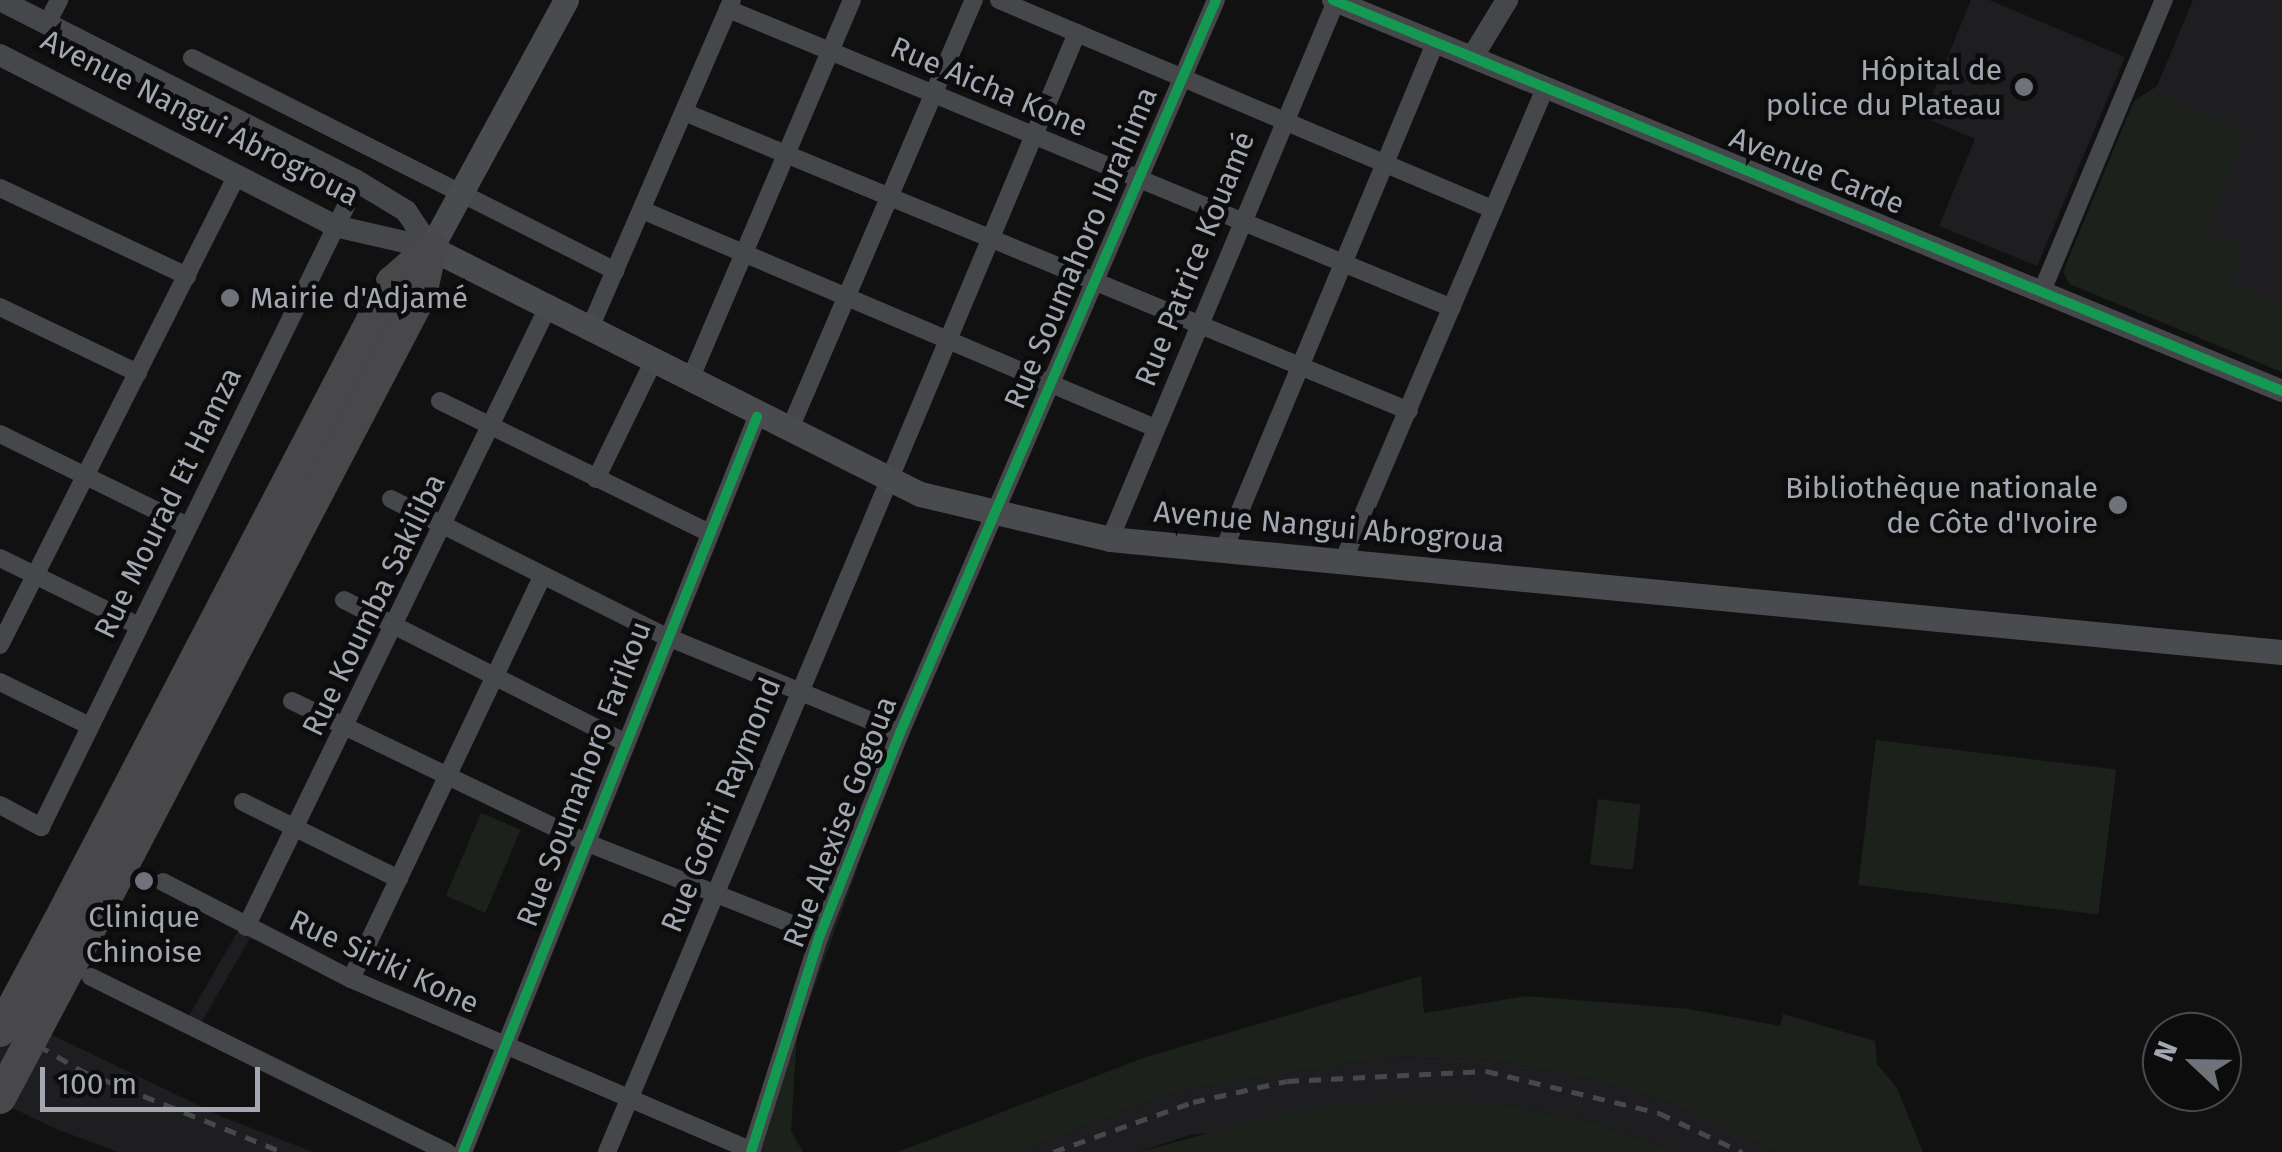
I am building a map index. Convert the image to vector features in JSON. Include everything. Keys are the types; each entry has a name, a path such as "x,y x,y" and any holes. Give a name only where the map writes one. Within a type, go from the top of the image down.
{"highway":[{"path":"0,1098 72,930 421,295 431,248"},
{"path":"0,1030 72,930"}],"main road":[{"path":"431,248 566,0"},
{"name":"Avenue Nangui Abrogroua","path":"431,248 888,481 992,516 1110,539 2282,652"}],"street":[{"name":"Avenue Nangui Abrogroua","path":"0,0 355,180 406,212 431,248"},
{"path":"46,23 59,0"},
{"path":"689,382 852,0"},
{"path":"789,432 974,0"},
{"path":"998,0 1492,209"},
{"name":"Rue Soumahoro Ibrahima","path":"992,516 1216,0"},
{"path":"1473,56 1507,0"},
{"path":"2042,291 2164,0"},
{"name":"Avenue Carde","path":"1334,1 2282,391"},
{"name":"Rue Patrice Kouamé","path":"1110,539 1239,219 1334,1"},
{"path":"590,328 647,212 730,4"},
{"name":"Rue Aicha Kone","path":"730,4 932,96 1452,308"},
{"name":"Rue Goffri Raymond","path":"607,1152 796,692 1077,33"},
{"path":"1224,548 1340,262 1436,41"},
{"name":"Avenue Nangui Abrogroua","path":"0,55 335,226 431,248"},
{"path":"192,58 616,271"},
{"path":"1344,559 1546,86"},
{"path":"684,112 891,194 1094,284 1409,411"},
{"path":"0,645 237,175"},
{"path":"0,188 187,276"},
{"name":"Rue Mourad Et Hamza","path":"0,806 41,827 347,204"},
{"path":"647,212 1049,386 1156,428"},
{"path":"0,307 138,373"},
{"name":"Rue Koumba Sakiliba","path":"246,927 548,307"},
{"path":"596,479 653,362"},
{"path":"440,400 707,532"},
{"name":"Rue Soumahoro Farikou","path":"463,1152 665,636 758,417"},
{"path":"0,434 188,526"},
{"path":"390,499 665,636 900,733"},
{"name":"Rue Alexise Gogoua","path":"752,1152 820,935 992,516"},
{"path":"0,558 139,626"},
{"path":"350,978 542,577"},
{"path":"344,600 624,742"},
{"path":"0,682 90,726"},
{"path":"292,700 585,842 713,896 820,935"},
{"path":"243,802 399,879"},
{"name":"Rue Siriki Kone","path":"163,882 350,978 628,1104 752,1152"},
{"path":"91,978 447,1152"}],"shaded area":[{"name":"Hôpital de police du Plateau","path":"1971,0 1989,0 2125,57 2037,266 1939,226 1975,139 1923,117"},
{"path":"2193,0 2282,0 2282,372 2070,284 2063,272 2134,101 2157,86"},
{"path":"2151,93 2246,133 2206,233 2243,249 2230,283 2282,304 2282,372 2070,284 2063,272 2134,101"},
{"path":"1876,740 2116,769 2098,914 1858,885"},
{"path":"1598,799 1641,804 1633,870 1590,865"},
{"path":"481,813 521,830 485,913 446,896"},
{"path":"850,862 858,867 797,1034 791,1130 803,1152 755,1152"},
{"path":"238,931 250,938 200,1025 188,1018"},
{"path":"1421,976 1424,1013 1526,996 1689,1009 1780,1026 1783,1014 1875,1041 1877,1064 1897,1088 1923,1152 1775,1152 1674,1104 1596,1080 1496,1060 1395,1056 1177,1091 1018,1152 898,1152 1146,1057"},
{"path":"0,1010 223,1117 313,1152 118,1152 56,1129 0,1102"},
{"path":"1395,1056 1496,1060 1596,1080 1674,1104 1775,1152 1677,1152 1590,1121 1494,1103 1190,1135 1138,1152 1018,1152 1177,1091"},
{"path":"1391,1100 1494,1103 1590,1121 1677,1152 1138,1152 1288,1112"}],"railway":[{"path":"0,1023 82,1071 282,1152"},
{"path":"1053,1152 1193,1102 1287,1081 1486,1071 1659,1113 1742,1152"}],"cycle path":[{"path":"751,1152 820,935 900,733 1216,0"},
{"path":"1333,0 2282,391"},
{"path":"463,1152 757,417"}],"place":[{"name":"Hôpital de police du Plateau","path":"2024,87"},
{"name":"Mairie d'Adjamé","path":"230,298"},
{"name":"Bibliothèque nationale de Côte d'Ivoire","path":"2118,505"},
{"name":"Clinique Chinoise","path":"144,881"}]}
